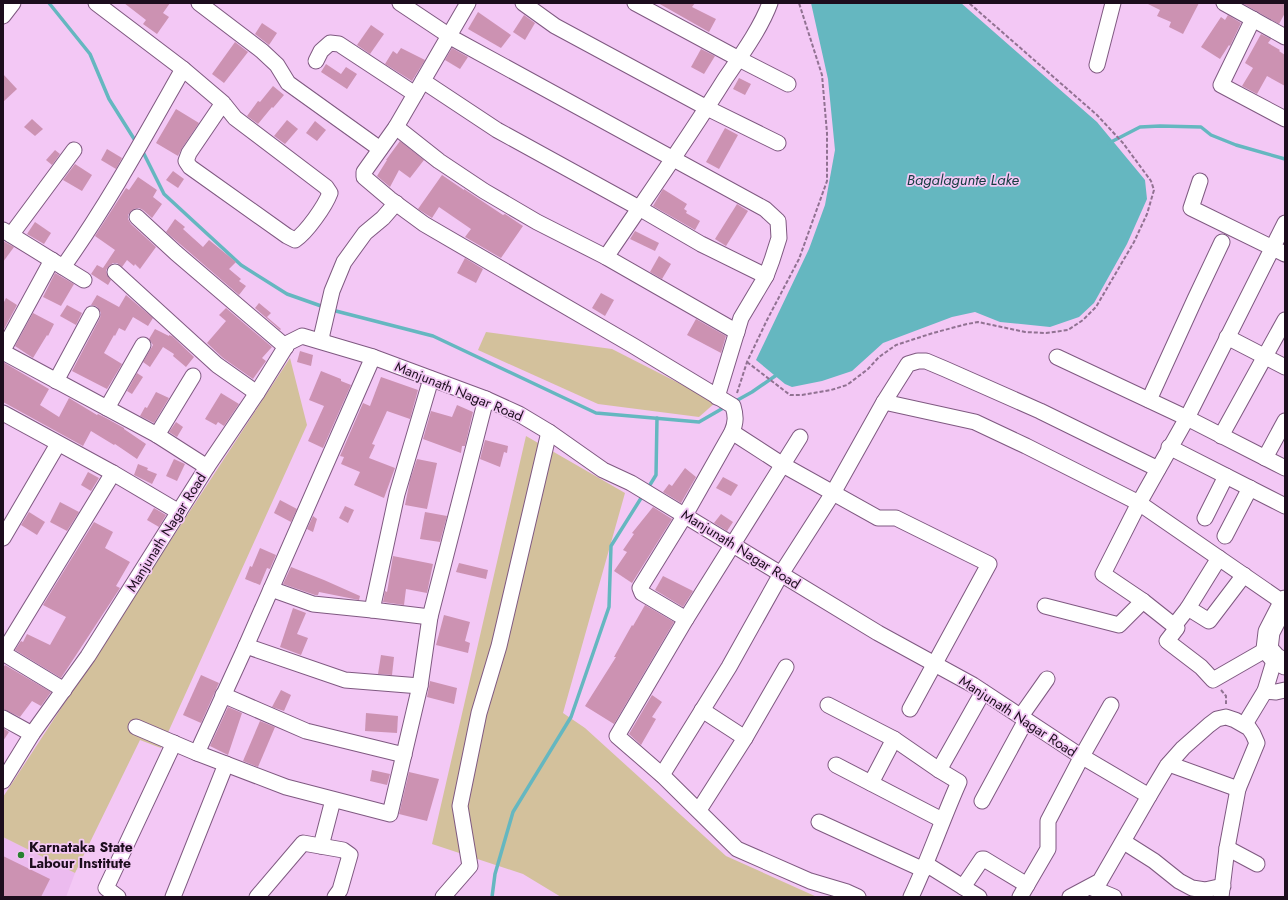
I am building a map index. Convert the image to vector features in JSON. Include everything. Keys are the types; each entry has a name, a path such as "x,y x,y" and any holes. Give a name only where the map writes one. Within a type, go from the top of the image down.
{"street":[{"path":"3,16 13,3"},
{"path":"96,3 183,69 222,103 235,118 326,186 330,193 327,201 302,236 295,240 287,236 190,167 186,161 222,103"},
{"path":"199,3 262,51 277,65 288,83 380,149"},
{"path":"400,3 448,35 765,209 778,221 779,238 766,276 741,318 717,396"},
{"path":"468,3 448,35 396,127 364,172 364,177 396,204 424,224 733,406 736,416 735,425 732,432 685,515 640,588 642,593 686,619"},
{"path":"523,3 555,26 708,108 778,143"},
{"path":"635,3 788,84"},
{"path":"606,256 708,108 767,12 770,3"},
{"path":"1096,65 1113,3"},
{"path":"1224,3 1253,19 1283,31"},
{"path":"1253,19 1221,85 1285,119"},
{"path":"316,61 321,51 330,43 339,44 414,94"},
{"path":"183,69 136,152 81,241 57,263 3,351 157,436 207,467"},
{"path":"423,81 497,130 701,244 766,276"},
{"path":"396,127 439,161 484,191 537,222 606,256 736,332"},
{"path":"74,150 7,232 84,280"},
{"path":"1200,180 1191,208 1278,251"},
{"path":"322,337 332,291 344,262 365,233 383,218 396,204"},
{"path":"137,217 176,253 286,347"},
{"path":"1275,657 1213,680 1201,667 1167,641 1177,628 1143,601 1103,574 1139,503 1187,418 1227,337 1278,251 1285,223"},
{"path":"1149,400 1222,242"},
{"path":"115,272 217,365 257,393"},
{"path":"56,380 92,314"},
{"path":"1221,436 1266,357 1285,320"},
{"name":"Manjunath Nagar Road","path":"3,781 32,734 88,656 207,467 257,393 288,343 302,336 322,337 486,399 519,414 549,432 602,470 631,483 652,495 878,633 983,692 1082,756 1148,796"},
{"path":"1227,337 1285,367"},
{"path":"107,408 143,345"},
{"path":"197,753 246,646 373,357"},
{"path":"1057,357 1187,418 1285,468"},
{"path":"662,775 729,667 782,574 833,493 884,402 908,364 918,361 926,361 1040,412 1158,469"},
{"path":"157,436 193,376"},
{"path":"372,610 397,494 431,379"},
{"path":"136,727 286,788 390,814 420,686 430,617 486,399"},
{"path":"884,402 975,422 1026,446 1139,503 1284,602 1269,632 1275,657 1265,691 1245,724"},
{"path":"4,416 112,473 179,512"},
{"path":"1265,458 1285,421"},
{"path":"443,897 470,866 460,806 479,713 499,646 549,432"},
{"path":"732,432 783,465 878,518 896,518 989,564 910,709"},
{"path":"800,437 686,619 617,736 662,775 699,810 720,834 737,849 810,882 848,892 858,897"},
{"path":"3,538 58,444"},
{"path":"1170,447 1285,506"},
{"path":"64,690 3,653 112,473"},
{"path":"1205,518 1226,476"},
{"path":"1225,536 1250,488"},
{"path":"1174,626 1188,608 1220,558"},
{"path":"1188,608 1209,621 1244,575"},
{"path":"271,589 313,604 430,617"},
{"path":"1045,606 1120,625 1143,601"},
{"path":"246,646 345,680 420,686"},
{"path":"699,810 745,738 786,667"},
{"path":"982,801 1024,718 1047,679"},
{"path":"1265,691 1276,692 1285,690"},
{"path":"939,770 983,692"},
{"path":"223,696 306,731 404,755"},
{"path":"828,705 894,739 959,782 942,820 925,867 911,897"},
{"path":"963,887 982,859 984,859 1023,891 1048,849 1048,822 1082,756 1111,705"},
{"path":"702,710 745,738"},
{"path":"3,718 32,734"},
{"path":"1070,897 1100,881 1124,842 1148,796 1169,764 1183,748 1217,719 1226,718 1245,724 1253,734 1257,743 1238,789 1227,848 1222,891 1192,888 1179,881 1163,870 1154,861 1124,842"},
{"path":"871,783 894,739"},
{"path":"118,897 106,888 174,743"},
{"path":"173,897 226,764"},
{"path":"1169,764 1238,789"},
{"path":"836,765 942,820"},
{"path":"321,846 333,800"},
{"path":"820,822 925,867 979,897"},
{"path":"257,897 304,843 342,850 350,855 340,890 335,897"},
{"path":"1227,848 1257,864"},
{"path":"1090,887 1114,897"}],"path":[{"path":"733,406 747,362 799,258 827,181 827,133 822,75 799,3"},
{"path":"747,362 790,395 802,395 831,390 847,385 896,345 933,333 978,322 1025,332 1046,333 1068,330 1083,320 1096,307 1134,242 1147,214 1154,190 1151,181 1123,143 1097,115 969,3"},
{"path":"1213,680 1226,696 1226,718"}],"shaded area":[{"path":"486,332 612,349 716,402 699,417 598,404 478,350"},
{"path":"290,358 307,425 161,748 140,740 75,873 3,837 3,797"},
{"path":"526,436 625,493 563,713 585,728 726,856 817,897 561,897 523,874 432,844"},
{"name":"Karnataka State Labour Institute","path":"3,837 75,873 66,897 3,897"}],"water":[{"name":"Bagalagunte Lake","path":"811,3 961,3 1097,122 1145,180 1147,199 1127,244 1094,303 1079,317 1050,327 1000,322 975,312 952,317 883,343 852,371 822,381 792,387 785,384 756,360 809,249 825,205 835,150 828,79"}],"building":[{"path":"124,3 170,3 163,13 169,17 157,34 143,24 146,20"},
{"path":"658,3 695,3 692,7 716,19 709,32"},
{"path":"1146,3 1199,3 1183,34 1169,27 1171,22 1157,16 1160,10"},
{"path":"1242,3 1285,3 1285,13 1279,24"},
{"path":"478,12 511,35 501,48 468,29"},
{"path":"524,15 535,23 525,40 513,32"},
{"path":"1228,15 1241,23 1230,46 1229,45 1220,59 1201,47 1221,17 1225,20"},
{"path":"262,23 277,33 269,45 255,34"},
{"path":"371,25 384,34 370,54 357,45"},
{"path":"1261,34 1271,39 1268,43 1280,50 1279,51 1285,55 1285,86 1267,76 1257,94 1242,86 1253,68 1245,63"},
{"path":"235,42 248,52 224,83 212,74"},
{"path":"401,48 425,60 412,81 385,64 393,51 397,54"},
{"path":"452,48 468,57 460,69 445,60"},
{"path":"701,49 715,56 704,74 691,67"},
{"path":"326,64 341,74 346,67 357,74 347,89 321,72"},
{"path":"3,74 17,89 3,102"},
{"path":"739,78 751,84 745,95 733,89"},
{"path":"273,86 284,95 258,124 247,116 258,101 260,102"},
{"path":"176,109 199,123 178,156 156,143"},
{"path":"32,119 43,129 35,136 24,127"},
{"path":"287,120 298,129 285,144 274,136"},
{"path":"315,121 326,130 317,141 306,133"},
{"path":"725,128 738,135 719,169 706,162"},
{"path":"400,141 424,160 410,178 399,170 390,187 377,176 386,160"},
{"path":"107,149 122,158 116,169 101,160"},
{"path":"55,150 60,154 52,165 46,160"},
{"path":"75,164 92,175 82,191 63,180"},
{"path":"173,171 184,179 178,188 166,180"},
{"path":"442,175 503,215 505,214 523,226 501,258 465,237 471,229 439,207 432,218 418,209"},
{"path":"138,177 157,190 153,197 162,204 152,218 139,208 131,211 128,215 128,219 131,224 156,247 140,269 135,264 134,266 127,260 122,267 117,263 113,263 109,266 106,270 107,275 111,280 108,285 91,274 97,265 103,268 115,250 95,236 126,188 129,190"},
{"path":"663,189 687,204 684,209 687,211 686,213 700,221 695,230 653,206"},
{"path":"737,204 748,211 726,246 715,239"},
{"path":"175,219 185,227 183,229 203,247 209,240 236,262 229,269 241,279 239,281 246,286 239,295 166,232"},
{"path":"35,222 51,233 44,244 27,234"},
{"path":"635,231 659,243 655,251 630,239"},
{"path":"3,241 14,247 3,262"},
{"path":"659,256 671,264 662,279 650,272"},
{"path":"465,258 483,269 476,283 457,273"},
{"path":"55,273 74,284 61,306 43,297"},
{"path":"601,293 614,300 605,316 592,308"},
{"path":"97,295 119,307 126,295 153,318 148,326 133,317 125,331 119,328 115,336 114,335 104,353 122,364 107,389 72,371 100,318 101,313 99,309 96,306 91,305"},
{"path":"6,298 17,305 3,331 3,304"},
{"path":"259,303 271,313 267,317 281,329 280,330 255,308"},
{"path":"67,305 82,313 76,325 60,316"},
{"path":"226,308 272,347 262,358 266,361 253,379 223,358 207,343 226,321 219,315"},
{"path":"33,313 54,324 48,336 47,335 33,358 15,346"},
{"path":"696,319 726,336 721,353 687,335"},
{"path":"155,329 172,336 194,357 186,367 173,356 174,354 163,347 150,367 143,362 153,345 149,339"},
{"path":"300,351 313,355 311,366 297,362"},
{"path":"3,362 49,389 40,405 59,417 69,398 97,415 98,414 124,428 146,444 137,459 115,444 114,445 91,431 83,446 3,402"},
{"path":"321,371 341,379 341,381 351,385 323,448 308,441 324,406 309,400"},
{"path":"137,373 143,377 132,394 127,391"},
{"path":"381,377 418,390 410,419 387,411 372,444 375,445 369,458 395,468 384,498 354,485 360,472 341,464 344,457 340,456 363,403 370,406"},
{"path":"156,392 169,398 154,423 140,416 145,407 147,408"},
{"path":"221,393 239,404 224,426 218,422 216,425 205,419"},
{"path":"457,405 473,412 465,446 462,446 461,453 423,439 431,411 452,417"},
{"path":"176,422 183,427 177,437 169,432"},
{"path":"485,440 508,446 507,453 504,452 500,467 480,459"},
{"path":"174,459 185,464 177,481 166,476"},
{"path":"417,459 437,463 427,509 405,505 410,480"},
{"path":"138,464 157,474 152,484 134,475"},
{"path":"685,468 696,477 681,503 663,492 669,484 672,486"},
{"path":"88,472 99,478 91,491 81,485"},
{"path":"723,477 738,485 731,496 716,488"},
{"path":"280,500 297,509 291,522 274,513"},
{"path":"60,502 79,512 67,531 50,522"},
{"path":"345,506 354,510 348,523 339,518"},
{"path":"653,507 672,519 632,583 614,571 627,552 623,550 634,534 632,533"},
{"path":"154,508 166,515 159,527 147,520"},
{"path":"29,512 45,522 37,535 21,525"},
{"path":"425,512 447,516 440,542 420,539"},
{"path":"721,514 733,522 727,531 714,523"},
{"path":"313,516 317,519 313,532 307,529"},
{"path":"94,522 113,532 105,548 130,562 116,586 120,588 61,678 15,650 21,641 23,642 27,634 50,645 66,617 43,605"},
{"path":"260,548 276,555 270,569 267,568 260,585 245,579"},
{"path":"393,556 433,564 427,593 406,589 404,605 383,602 385,591 387,592"},
{"path":"459,563 488,570 486,579 456,572"},
{"path":"291,567 360,596 359,600 319,592 318,595 315,595 283,584"},
{"path":"663,576 693,591 683,607 655,590"},
{"path":"645,605 674,622 614,724 585,706 616,657 614,657"},
{"path":"293,608 306,613 297,634 308,638 301,655 280,647"},
{"path":"444,615 470,622 465,641 470,643 468,653 436,645"},
{"path":"381,655 394,657 392,675 378,674"},
{"path":"5,665 51,692 41,706 32,701 20,717 3,709 3,668"},
{"path":"201,675 219,683 201,723 183,715"},
{"path":"430,681 457,688 454,704 427,697"},
{"path":"281,690 291,695 284,711 272,707"},
{"path":"652,695 662,702 652,717 656,719 641,745 629,734"},
{"path":"228,707 242,713 228,755 210,746"},
{"path":"366,713 398,716 397,733 365,731"},
{"path":"260,721 275,727 258,767 243,761"},
{"path":"3,728 9,732 3,741"},
{"path":"372,770 390,774 387,785 370,781"},
{"path":"409,772 439,779 427,821 399,814"},
{"path":"3,856 50,879 41,897 3,897"}],"waterway":[{"path":"49,3 90,54 109,99 136,142"},
{"path":"1109,143 1140,127 1201,127 1211,135 1236,145 1285,159"},
{"path":"142,150 164,194 241,265 287,294 324,307"},
{"path":"332,310 433,336 596,413 699,422 725,407"},
{"path":"734,402 752,392 778,374"},
{"path":"648,488 656,475 657,418"},
{"path":"492,897 495,874 513,812 571,717 609,607 611,546 643,495"}],"place":[{"name":"Karnataka State Labour Institute","path":"21,855"}]}
